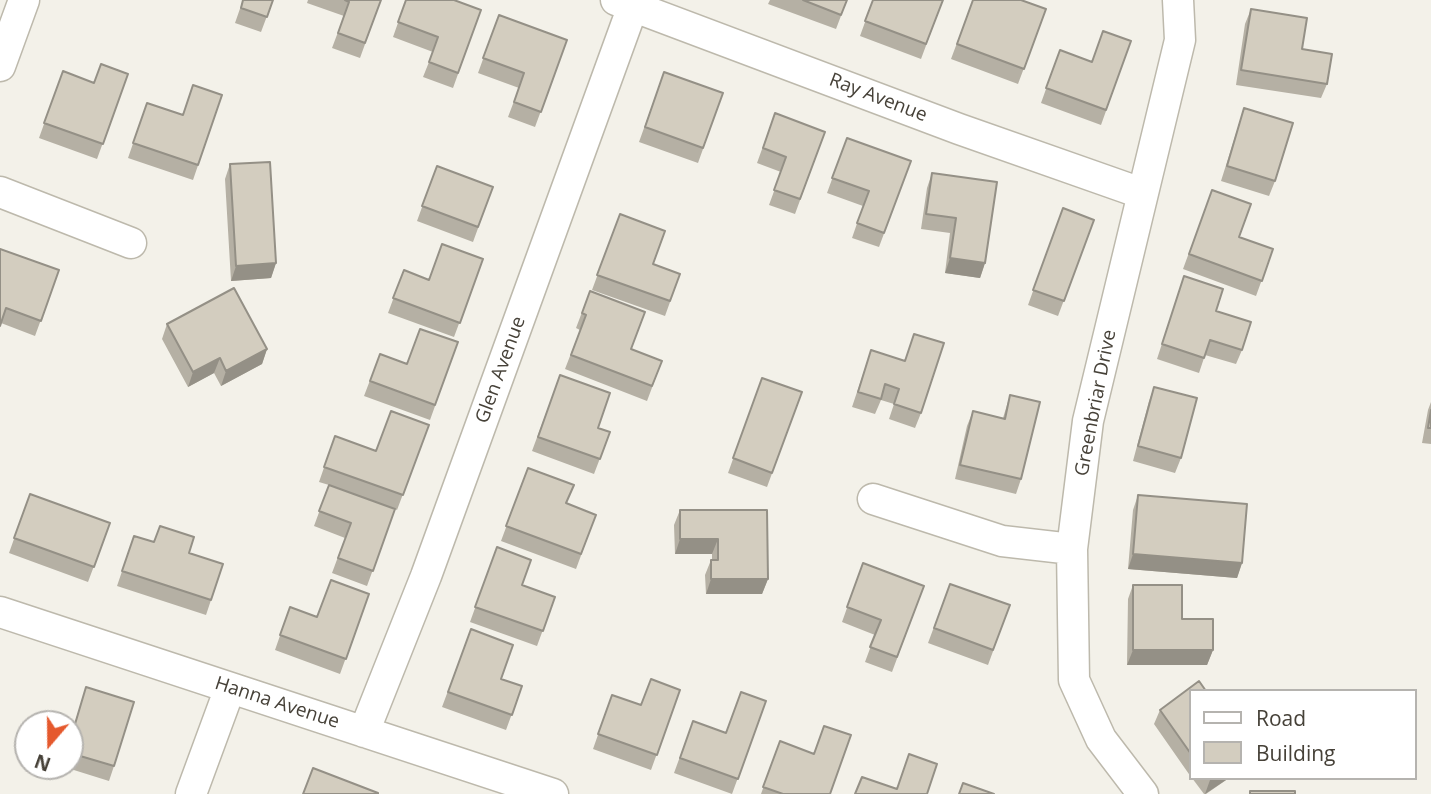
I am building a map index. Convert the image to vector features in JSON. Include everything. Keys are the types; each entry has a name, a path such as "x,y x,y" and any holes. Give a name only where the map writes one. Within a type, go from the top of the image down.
{"street":[{"path":"0,66 24,0"},
{"name":"Greenbriar Drive","path":"1143,794 1101,739 1074,680 1072,549 1088,421 1180,40 1178,0"},
{"name":"Ray Avenue","path":"625,3 959,129 1141,193"},
{"name":"Glen Avenue","path":"364,732 430,563 625,3"},
{"path":"0,192 131,243"},
{"path":"873,499 1002,541 1072,549"},
{"name":"Hanna Avenue","path":"0,612 554,794"},
{"path":"191,794 230,688"}],"building":[{"path":"243,0 273,0 267,17 241,8"},
{"path":"345,0 381,0 365,43 338,33 349,2"},
{"path":"406,0 454,0 481,10 458,73 429,62 438,37 398,22"},
{"path":"803,0 847,0 841,15"},
{"path":"873,0 943,0 926,44 865,21"},
{"path":"973,0 1021,0 1046,9 1024,69 957,44"},
{"path":"1251,9 1307,18 1302,49 1332,54 1327,84 1241,70"},
{"path":"499,15 567,40 541,112 514,102 524,73 483,58"},
{"path":"1103,31 1131,41 1106,110 1046,88 1060,50 1092,62"},
{"path":"101,64 128,74 103,144 44,123 63,71 94,83"},
{"path":"664,72 723,93 703,148 645,127"},
{"path":"193,85 222,95 198,165 133,143 147,103 183,115"},
{"path":"1244,108 1293,123 1275,181 1227,166"},
{"path":"775,113 825,132 800,199 774,190 786,157 763,148"},
{"path":"847,138 911,161 884,233 857,223 869,191 832,178"},
{"path":"270,162 276,263 236,266 230,164"},
{"path":"437,166 493,187 478,227 422,206"},
{"path":"932,173 997,182 985,263 950,258 956,218 926,214"},
{"path":"1212,190 1251,204 1239,237 1273,249 1262,281 1189,254"},
{"path":"1063,208 1094,220 1064,301 1033,290"},
{"path":"620,214 665,231 653,264 680,274 670,301 597,275"},
{"path":"442,244 483,259 460,323 393,298 404,270 429,280"},
{"path":"0,249 59,270 41,321 6,308 0,326"},
{"path":"1184,276 1223,289 1216,311 1251,322 1242,350 1210,340 1204,358 1162,344"},
{"path":"234,288 267,349 226,371 220,358 193,372 167,324"},
{"path":"590,291 645,312 631,349 662,361 652,386 571,355 586,315 582,313"},
{"path":"420,329 458,342 435,405 370,381 380,354 407,364"},
{"path":"914,334 944,343 921,413 894,404 899,389 885,384 881,399 858,392 871,350 905,361"},
{"path":"560,375 610,393 598,428 610,432 600,459 538,437"},
{"path":"762,378 802,392 772,473 733,458"},
{"path":"1154,387 1197,398 1181,458 1138,446"},
{"path":"1010,395 1040,402 1021,479 960,465 973,411 1005,419"},
{"path":"391,411 429,425 403,495 324,467 335,436 376,451"},
{"path":"528,468 574,485 566,503 596,515 581,554 506,526"},
{"path":"329,485 395,509 373,571 338,558 351,523 319,511"},
{"path":"30,494 110,523 94,567 14,538"},
{"path":"1138,495 1247,504 1242,563 1133,554"},
{"path":"680,510 767,510 768,579 711,579 711,560 718,560 718,539 680,539"},
{"path":"160,526 194,537 189,553 223,564 211,600 122,571 134,536 154,542"},
{"path":"497,547 531,560 522,585 555,597 543,631 475,607"},
{"path":"863,563 924,586 897,657 870,647 881,620 847,607"},
{"path":"331,580 369,594 346,659 280,635 290,607 317,617"},
{"path":"950,584 1010,605 993,650 934,628"},
{"path":"1133,585 1182,585 1182,619 1213,619 1213,650 1133,650"},
{"path":"471,629 513,645 501,679 522,686 512,715 448,692"},
{"path":"651,679 680,690 657,755 598,734 612,695 641,705"},
{"path":"1199,681 1205,689 1190,689 1190,753 1160,710"},
{"path":"86,687 134,702 114,766 84,757 84,710 79,710"},
{"path":"741,692 766,701 738,779 680,758 693,721 726,733"},
{"path":"824,726 851,735 830,794 783,794 763,787 780,741 814,754"},
{"path":"909,754 937,764 927,794 855,794 862,777 897,789"},
{"path":"313,768 378,793 378,794 303,794"},
{"path":"963,783 994,794 959,794"},
{"path":"1250,791 1295,791 1295,794 1250,794"}]}
